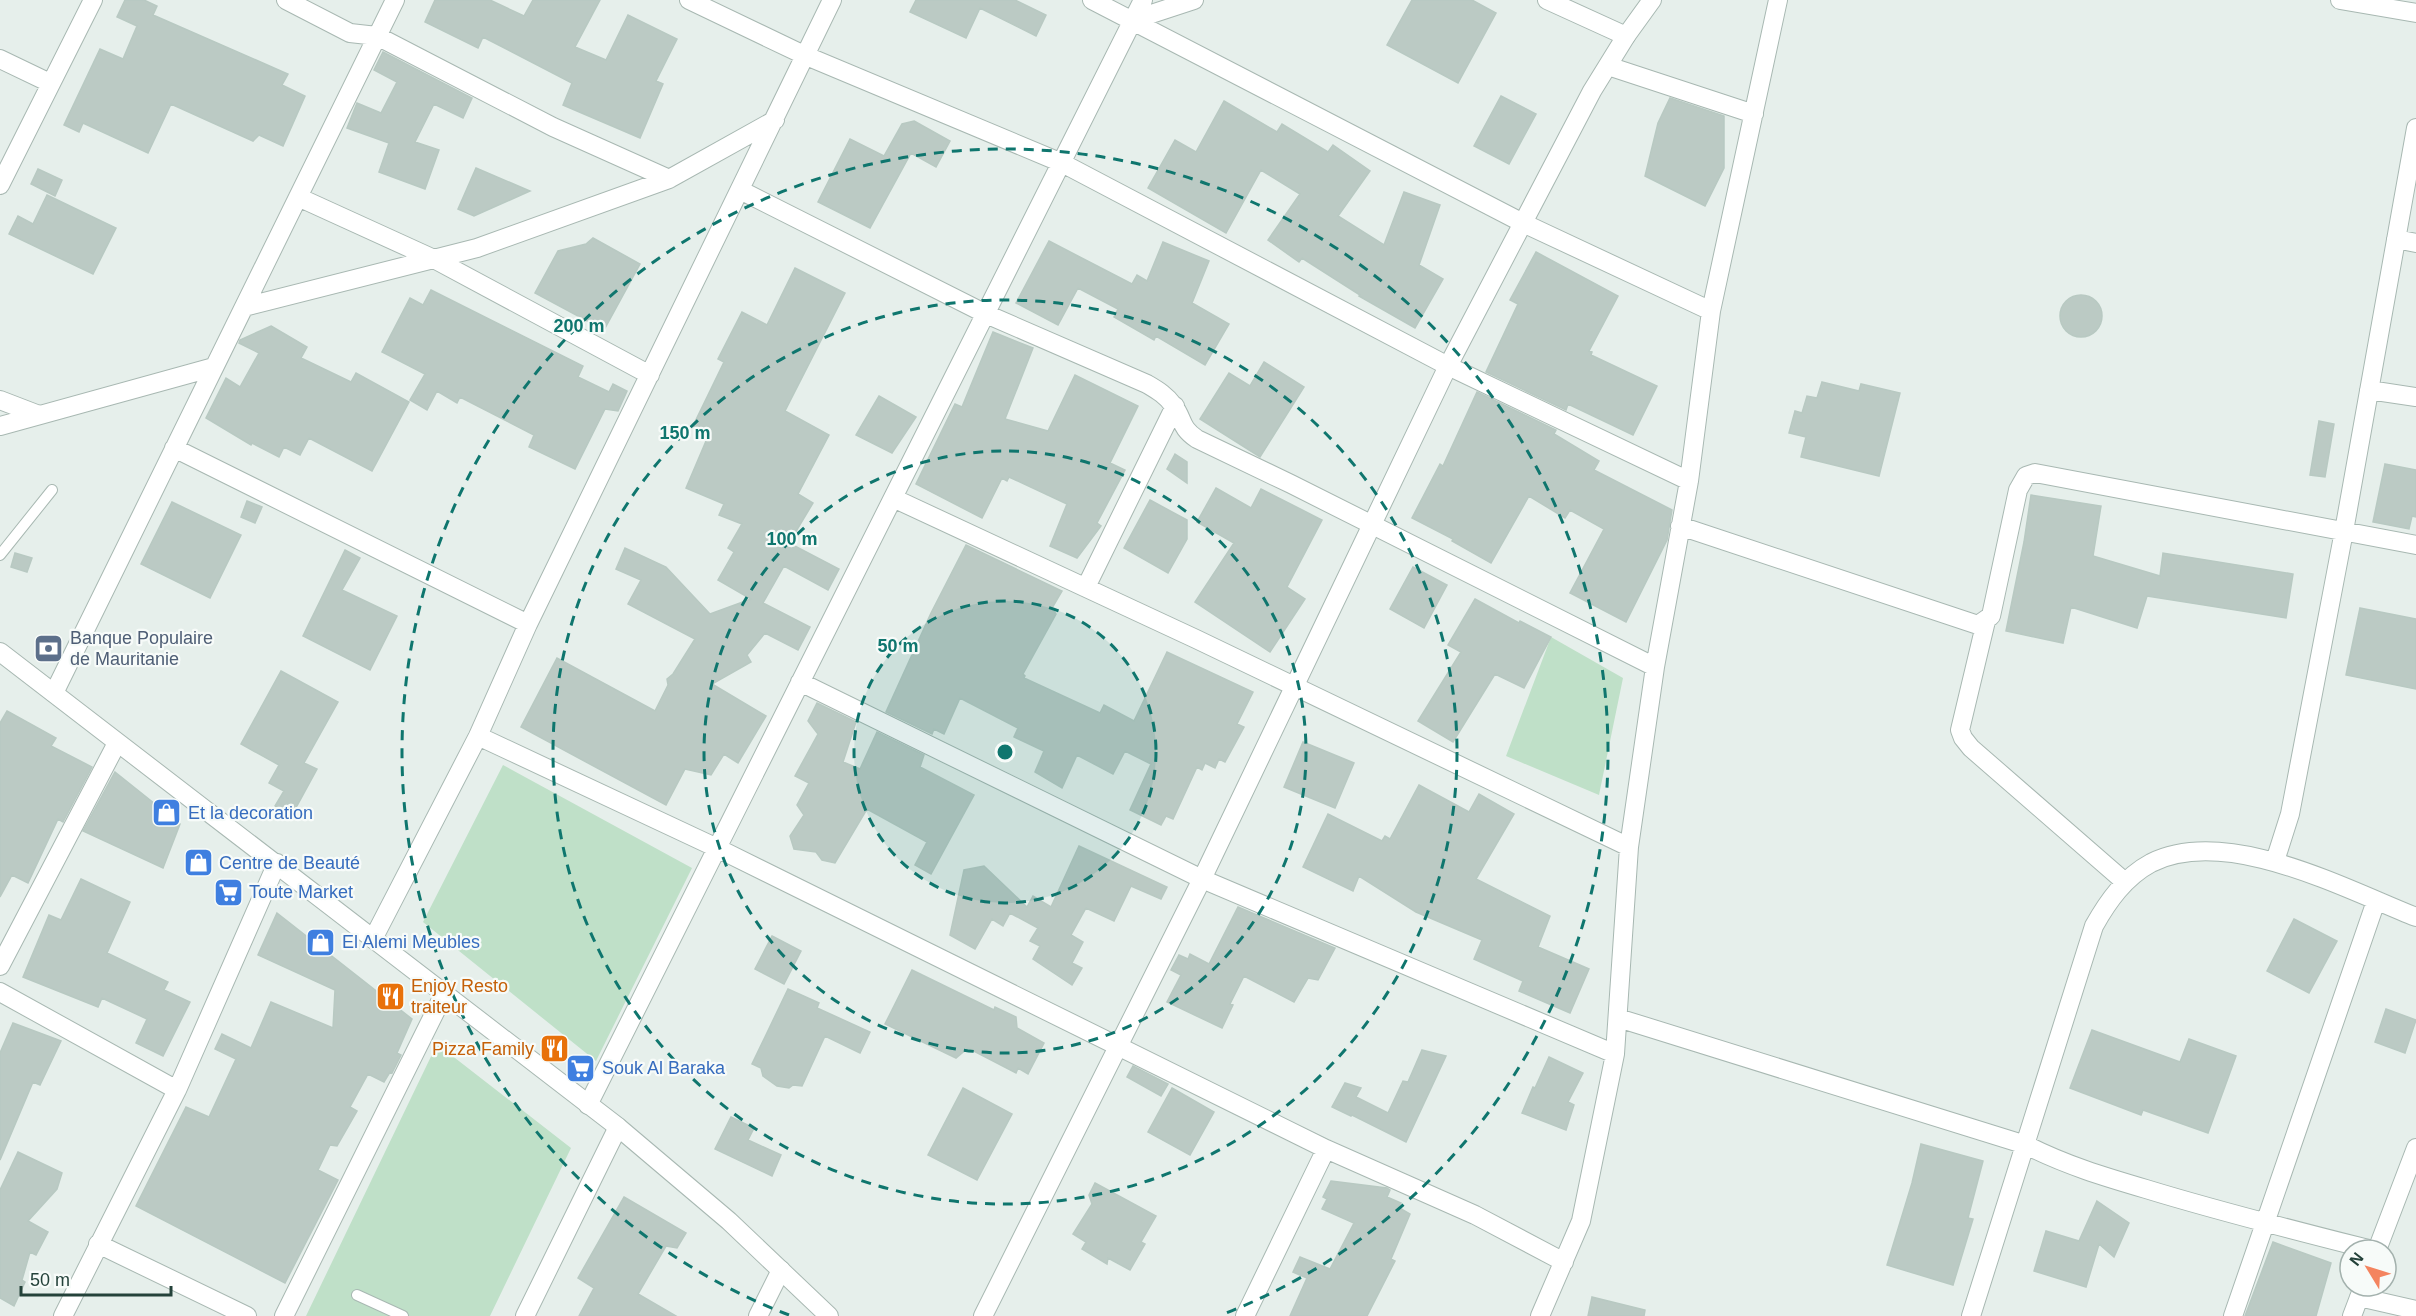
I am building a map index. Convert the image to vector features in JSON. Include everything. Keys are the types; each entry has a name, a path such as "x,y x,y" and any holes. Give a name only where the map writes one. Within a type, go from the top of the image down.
{"street":[{"path":"0,185 93,0"},
{"path":"286,0 350,33 377,36 553,127 669,179"},
{"path":"54,693 395,0"},
{"path":"689,0 804,55 1062,163 1448,366 1689,481"},
{"path":"373,939 478,736 528,624 832,0"},
{"path":"1092,0 1523,223 1711,311"},
{"path":"588,1105 1143,0"},
{"path":"1133,21 1194,0"},
{"path":"1546,0 1626,36"},
{"path":"985,1315 1202,879 1448,366 1592,91 1626,36 1652,0"},
{"path":"1540,1316 1581,1221 1615,1054 1629,847 1655,667 1689,481 1711,311 1778,0"},
{"path":"2340,0 2416,13"},
{"path":"0,59 50,83"},
{"path":"1608,66 1754,114"},
{"path":"244,307 477,248 669,179 775,120"},
{"path":"2275,861 2290,814 2344,531 2416,128"},
{"path":"740,190 986,314 1147,384 1162,392 1175,406 1186,431 1197,439 1655,667"},
{"path":"298,196 434,258 650,375"},
{"path":"2396,239 2416,243"},
{"path":"0,426 214,367"},
{"path":"2369,390 2416,397"},
{"path":"0,400 39,415"},
{"path":"1086,587 1175,406"},
{"path":"174,448 528,624"},
{"path":"1680,526 1978,625 1991,616 2018,490 2026,476 2035,473 2416,545"},
{"path":"893,498 1296,686 1629,847"},
{"path":"1986,621 1960,730 1963,738 1971,748 2126,882"},
{"path":"0,652 618,1126 729,1221 829,1316"},
{"path":"800,682 1202,879 1615,1054"},
{"path":"478,736 717,848 1326,1149 1475,1215 1564,1262"},
{"path":"0,966 117,743"},
{"path":"1971,1316 2094,926 2106,904 2126,882 2151,863 2178,854 2218,850 2275,861 2416,917"},
{"path":"63,1316 177,1090 277,863"},
{"path":"2233,1316 2376,902"},
{"path":"0,992 177,1090"},
{"path":"284,1316 444,994"},
{"path":"1618,1018 2026,1145 2093,1173 2191,1203 2338,1241"},
{"path":"525,1316 618,1126"},
{"path":"2382,1238 2416,1148"},
{"path":"1245,1316 1326,1149"},
{"path":"98,1244 247,1316"},
{"path":"758,1316 782,1270"},
{"path":"2352,1316 2358,1298"},
{"path":"2381,1298 2416,1310"}],"lane":[{"path":"0,555 52,490"},
{"path":"357,1295 403,1316"}],"green space":[{"path":"1551,637 1623,678 1599,795 1506,756"},
{"path":"503,765 692,868 596,1061 423,922"},
{"path":"437,1044 571,1148 490,1316 306,1316"}],"building":[{"path":"125,0 144,0 157,6 153,15 288,74 282,85 305,96 283,146 259,135 253,141 171,104 148,153 83,123 79,132 64,125 100,49 123,59 137,26 117,17"},
{"path":"435,0 490,0 524,16 533,0 600,0 575,47 606,60 628,15 677,39 656,81 663,84 640,138 563,105 572,83 483,37 478,48 425,22"},
{"path":"916,0 1015,0 1046,15 1036,36 980,8 966,38 910,12"},
{"path":"1412,0 1472,0 1496,13 1458,83 1387,45"},
{"path":"383,52 472,98 463,118 434,104 415,142 439,150 425,189 379,172 389,143 347,128 357,103 381,113 397,82 374,70"},
{"path":"1501,96 1536,114 1509,164 1474,146"},
{"path":"1670,98 1724,116 1724,168 1705,206 1645,176 1658,123"},
{"path":"1224,101 1277,132 1282,124 1328,152 1333,145 1370,171 1338,216 1384,245 1404,192 1440,205 1419,265 1443,279 1415,328 1359,296 1302,258 1299,262 1268,240 1300,194 1261,170 1226,233 1148,188 1175,140 1196,152"},
{"path":"914,121 950,141 936,167 911,153 870,228 818,202 850,139 884,156 902,124"},
{"path":"476,168 530,191 474,216 458,209"},
{"path":"38,169 62,180 55,196 31,184"},
{"path":"47,195 116,228 93,274 9,234 18,216 33,224"},
{"path":"593,238 640,264 604,330 535,293 558,251 586,244"},
{"path":"1049,241 1132,284 1137,275 1147,281 1163,242 1209,261 1192,303 1229,324 1205,365 1156,336 1154,340 1114,317 1118,309 1078,288 1058,325 1016,303"},
{"path":"1536,252 1618,296 1589,351 1592,352 1591,355 1657,386 1633,435 1568,404 1566,410 1486,372 1518,304 1510,300"},
{"path":"795,268 845,293 785,411 829,435 798,494 813,503 789,543 839,569 828,590 784,566 763,603 810,627 798,650 765,633 747,655 751,662 712,684 766,716 738,763 724,754 711,775 685,769 666,805 521,727 557,658 655,711 668,685 667,679 673,674 695,639 628,604 641,580 616,569 625,548 666,567 710,614 751,599 718,580 734,552 728,548 742,524 719,515 724,504 686,488 709,434 693,426 724,362 718,359 742,312 767,325"},
{"path":"431,290 583,366 578,377 609,392 613,384 627,391 618,411 605,409 575,469 529,447 534,435 460,397 457,403 437,391 427,410 410,400 425,374 382,352 410,298 423,305"},
{"path":"2081,295 2089,296 2096,301 2101,308 2101,324 2096,331 2089,336 2081,337 2073,336 2066,331 2061,324 2060,316 2061,308 2066,301 2073,296"},
{"path":"271,326 307,347 301,358 351,382 356,373 409,402 372,471 309,438 300,455 284,447 279,457 252,443 251,445 206,418 226,378 240,387 259,353 239,343 240,340"},
{"path":"993,332 1033,348 1005,419 1048,431 1075,375 1138,406 1110,463 1125,470 1097,523 1101,526 1077,558 1050,546 1067,504 1009,477 1007,481 1002,478 982,518 916,484 955,404 962,407"},
{"path":"1264,362 1304,387 1260,457 1200,419 1229,373 1250,386"},
{"path":"1822,382 1859,391 1861,384 1900,393 1879,476 1801,457 1806,437 1789,433 1795,411 1802,413 1807,396 1817,398"},
{"path":"1477,392 1556,430 1554,434 1599,461 1594,470 1672,510 1667,540 1626,622 1570,593 1604,529 1570,510 1565,518 1529,496 1491,563 1452,541 1453,539 1412,518 1440,464 1443,466"},
{"path":"879,396 916,417 892,453 856,435"},
{"path":"2319,421 2334,424 2325,477 2310,475"},
{"path":"1175,454 1187,462 1187,483 1167,469"},
{"path":"2385,464 2416,470 2416,517 2412,516 2409,529 2373,522"},
{"path":"1216,488 1251,508 1261,489 1322,520 1287,587 1305,599 1270,652 1195,602 1234,543 1197,522"},
{"path":"2031,495 2101,506 2093,556 2160,576 2163,553 2293,574 2286,618 2147,596 2137,628 2071,607 2063,643 2006,631"},
{"path":"1150,500 1187,520 1187,539 1168,573 1124,548"},
{"path":"247,501 262,507 255,523 241,517"},
{"path":"172,502 241,535 210,598 141,564"},
{"path":"966,545 1062,591 1052,608 1056,614 1023,674 1024,678 1100,713 1104,705 1134,721 1167,652 1253,692 1237,724 1244,727 1225,762 1219,759 1215,768 1205,763 1202,770 1197,767 1173,819 1166,816 1161,825 1130,810 1151,764 1125,751 1113,774 1077,755 1062,788 1035,772 1044,751 1014,737 1018,728 960,698 944,734 934,729 932,734 886,712 931,613"},
{"path":"345,550 360,558 342,590 397,616 370,670 303,636"},
{"path":"15,553 32,558 27,572 11,567"},
{"path":"1413,567 1447,585 1424,628 1390,609"},
{"path":"1475,599 1551,637 1524,688 1495,674 1453,742 1418,721 1461,652 1448,645"},
{"path":"2360,608 2416,619 2416,689 2346,675"},
{"path":"281,671 338,702 304,763 317,769 292,815 275,806 284,791 269,783 279,765 241,744"},
{"path":"817,703 856,722 843,762 860,769 877,732 924,755 920,767 974,795 931,874 915,865 927,842 867,809 835,863 822,860 816,852 794,849 790,836 804,815 797,805 809,783 795,776 818,734 808,721"},
{"path":"7,711 56,738 51,746 92,767 63,822 58,819 28,883 12,875 0,897 0,723"},
{"path":"1303,742 1354,763 1335,808 1284,787"},
{"path":"115,772 180,824 163,868 83,831"},
{"path":"1419,785 1469,812 1479,794 1514,814 1476,879 1550,916 1538,947 1589,969 1570,1013 1519,991 1523,981 1474,959 1482,940 1416,912 1359,876 1353,891 1303,867 1328,814 1382,841 1385,836 1390,839"},
{"path":"1079,846 1167,887 1161,899 1131,886 1114,921 1086,908 1071,935 1083,942 1072,963 1082,968 1072,985 1033,959 1040,946 1030,941 1038,928 1010,913 1003,926 992,919 975,949 950,935 964,870 984,866 1027,907 1033,896 1051,907"},
{"path":"81,879 130,902 107,953 168,982 164,990 190,1002 163,1056 136,1043 147,1019 102,998 98,1007 23,977 49,915 61,920"},
{"path":"1238,907 1335,948 1318,980 1308,978 1294,1002 1244,976 1230,1004 1233,1005 1222,1028 1167,1002 1181,975 1171,970 1179,955 1188,959 1190,954 1209,964"},
{"path":"277,913 412,1019 397,1053 401,1055 392,1073 390,1072 384,1082 368,1074 350,1107 357,1111 337,1146 330,1145 318,1170 338,1180 285,1283 136,1206 186,1107 209,1117 236,1059 215,1049 222,1034 251,1048 271,1002 333,1028 335,990 258,955"},
{"path":"2294,919 2337,941 2309,993 2267,971"},
{"path":"772,936 801,951 784,984 755,969"},
{"path":"912,970 994,1010 995,1007 1016,1017 1017,1028 1044,1043 1028,1074 1018,1068 1016,1073 968,1048 956,1058 885,1024"},
{"path":"788,989 819,1003 817,1008 870,1032 860,1053 825,1036 802,1086 793,1085 789,1088 777,1086 763,1076 761,1068 752,1064"},
{"path":"2386,1009 2416,1020 2405,1053 2375,1042"},
{"path":"13,1023 61,1041 40,1085 33,1082 0,1160 0,1053"},
{"path":"2092,1030 2180,1062 2189,1039 2236,1056 2208,1133 2143,1110 2141,1115 2070,1088"},
{"path":"1422,1050 1446,1056 1406,1142 1332,1107 1345,1083 1361,1088 1356,1097 1388,1113 1403,1081 1408,1082"},
{"path":"1549,1057 1583,1073 1568,1102 1574,1105 1566,1130 1522,1113"},
{"path":"1133,1066 1168,1084 1161,1096 1127,1077"},
{"path":"963,1088 1012,1114 977,1180 928,1155"},
{"path":"1172,1088 1214,1112 1190,1155 1148,1132"},
{"path":"731,1117 754,1128 748,1140 781,1155 772,1176 715,1149"},
{"path":"1921,1144 1983,1161 1968,1218 1973,1219 1953,1285 1887,1265 1912,1183"},
{"path":"18,1152 62,1173 57,1189 28,1221 48,1232 36,1255 30,1252 22,1280 25,1282 14,1306 0,1298 0,1190"},
{"path":"1331,1181 1387,1188 1390,1190 1387,1197 1401,1203 1398,1207 1410,1214 1391,1259 1395,1261 1367,1316 1290,1316 1307,1278 1293,1272 1300,1257 1330,1269 1354,1223 1322,1209 1327,1199 1323,1197"},
{"path":"1095,1183 1156,1216 1141,1242 1145,1244 1130,1270 1108,1258 1107,1264 1082,1249 1086,1242 1073,1234 1092,1204 1089,1195"},
{"path":"624,1197 686,1233 677,1248 666,1246 638,1294 676,1316 579,1316 594,1288 578,1278"},
{"path":"2097,1201 2129,1223 2114,1257 2099,1244 2086,1287 2034,1271 2046,1231 2079,1241"},
{"path":"2273,1242 2331,1263 2316,1316 2245,1316"},
{"path":"1592,1297 1645,1310 1644,1316 1588,1316"}],"place":[{"name":"Banque Populaire de Mauritanie","path":"49,648"},
{"name":"Et la decoration","path":"167,813"},
{"name":"Centre de Beauté","path":"198,863"},
{"name":"Toute Market","path":"228,892"},
{"name":"El Alemi Meubles","path":"321,942"},
{"name":"Enjoy Resto traiteur","path":"390,996"},
{"name":"Pizza Family","path":"555,1049"},
{"name":"Souk Al Baraka","path":"581,1068"}]}
